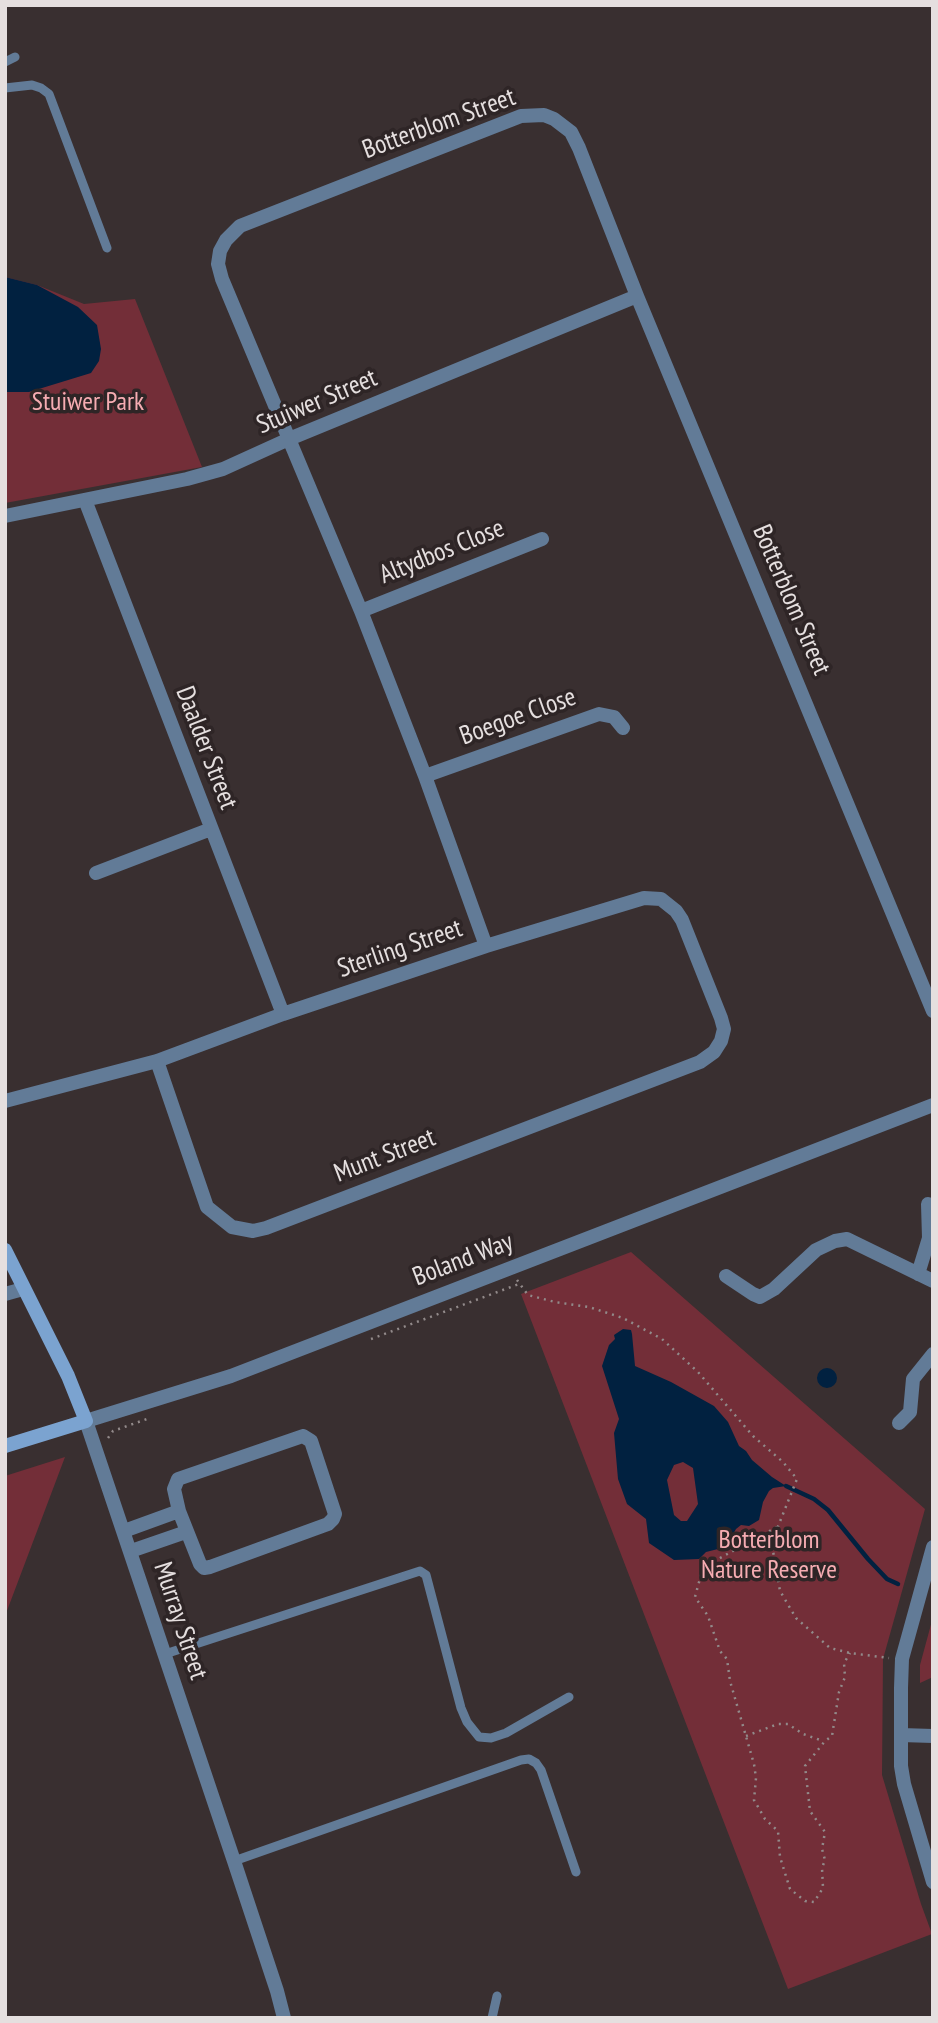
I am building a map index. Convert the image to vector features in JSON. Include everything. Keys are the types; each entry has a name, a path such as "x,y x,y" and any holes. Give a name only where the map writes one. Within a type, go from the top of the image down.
{"street":[{"name":"Botterblom Street","path":"486,946 425,776 361,611 218,264 220,251 226,240 240,226 521,116 544,115 571,132 579,148 637,296 933,1011"},
{"name":"Stuiwer Street","path":"5,516 211,472 637,296"},
{"name":"Daalder Street","path":"85,500 283,1014"},
{"name":"Altydbos Close","path":"361,611 542,539"},
{"name":"Boegoe Close","path":"425,776 599,714 614,718 623,728"},
{"path":"96,873 211,829"},
{"name":"Sterling Street","path":"5,1101 157,1061 283,1014 486,946 644,898 661,900 676,911 682,920 721,1018 724,1029 721,1041"},
{"name":"Munt Street","path":"157,1061 207,1207 232,1227 253,1231 700,1062 714,1052 721,1041"},
{"name":"Boland Way","path":"5,1446 231,1376 933,1105"},
{"path":"918,1274 929,1238 928,1204"},
{"path":"726,1276 761,1297 774,1289 816,1250 835,1241 847,1239 933,1281"},
{"name":"Murray Street","path":"5,1250 68,1376 86,1421 284,2018"},
{"path":"5,1294 23,1289"},
{"path":"899,1423 910,1412 913,1379 933,1354"},
{"path":"303,1436 311,1441 335,1514 328,1524 204,1567 200,1564 179,1511 174,1489 178,1479 303,1436"},
{"path":"124,1531 179,1511"},
{"path":"131,1551 186,1532"},
{"path":"933,1547 902,1660 901,1735 904,1784 933,1882"},
{"path":"901,1735 933,1736"}],"lane":[{"path":"5,62 15,57"},
{"path":"5,88 32,85 49,94 107,248"},
{"path":"165,1654 420,1571 426,1575 461,1708 473,1731 480,1737 491,1738 506,1733 569,1697"},
{"path":"234,1861 529,1759 541,1770 576,1872"},
{"path":"492,2018 498,1996"}],"path":[{"path":"510,1268 528,1295 589,1307 623,1318 662,1339 687,1361 753,1436 783,1462 797,1479 777,1527 773,1551 780,1591 796,1618 830,1648 902,1660"},
{"path":"363,1342 519,1284"},
{"path":"108,1450 108,1437 113,1431 150,1418"},
{"path":"777,1527 709,1564 702,1571 695,1597 708,1616 720,1651 727,1659 730,1681 754,1764 754,1800 765,1819 778,1830 780,1857 790,1889 800,1899 814,1902 823,1888 822,1868 825,1860 821,1849 825,1832 810,1811 805,1766 824,1741 832,1736 839,1692 845,1677 844,1663 850,1653"},
{"path":"746,1736 778,1724 788,1724 803,1734 824,1741"}],"green space":[{"name":"Stuiwer Park","path":"5,277 37,285 84,304 135,299 202,467 5,503"},
{"name":"Botterblom Nature Reserve","path":"631,1252 925,1509 883,1659 882,1775 932,1934 788,1989 521,1294"},
{"path":"65,1457 5,1616 5,1476"},
{"path":"933,1617 933,1677 920,1683 920,1665"}],"water":[{"path":"5,277 37,285 78,307 97,325 101,349 99,361 91,373 29,392 5,392"},
{"path":"623,1329 631,1330 635,1366 714,1406 728,1422 739,1446 752,1460 786,1486 769,1491 759,1520 736,1529 724,1550 706,1552 699,1559 674,1560 649,1543 646,1519 627,1504 618,1479 614,1433 619,1419 602,1366 609,1345 615,1339 614,1335","holes":["683,1462 693,1468 698,1504 687,1521 681,1521 674,1515 667,1480 674,1465"]},
{"path":"823,1368 831,1368 837,1378 831,1388 823,1388 817,1382 817,1374"}],"waterway":[{"path":"786,1486 814,1499 828,1510 868,1559 887,1579 898,1584"}]}
